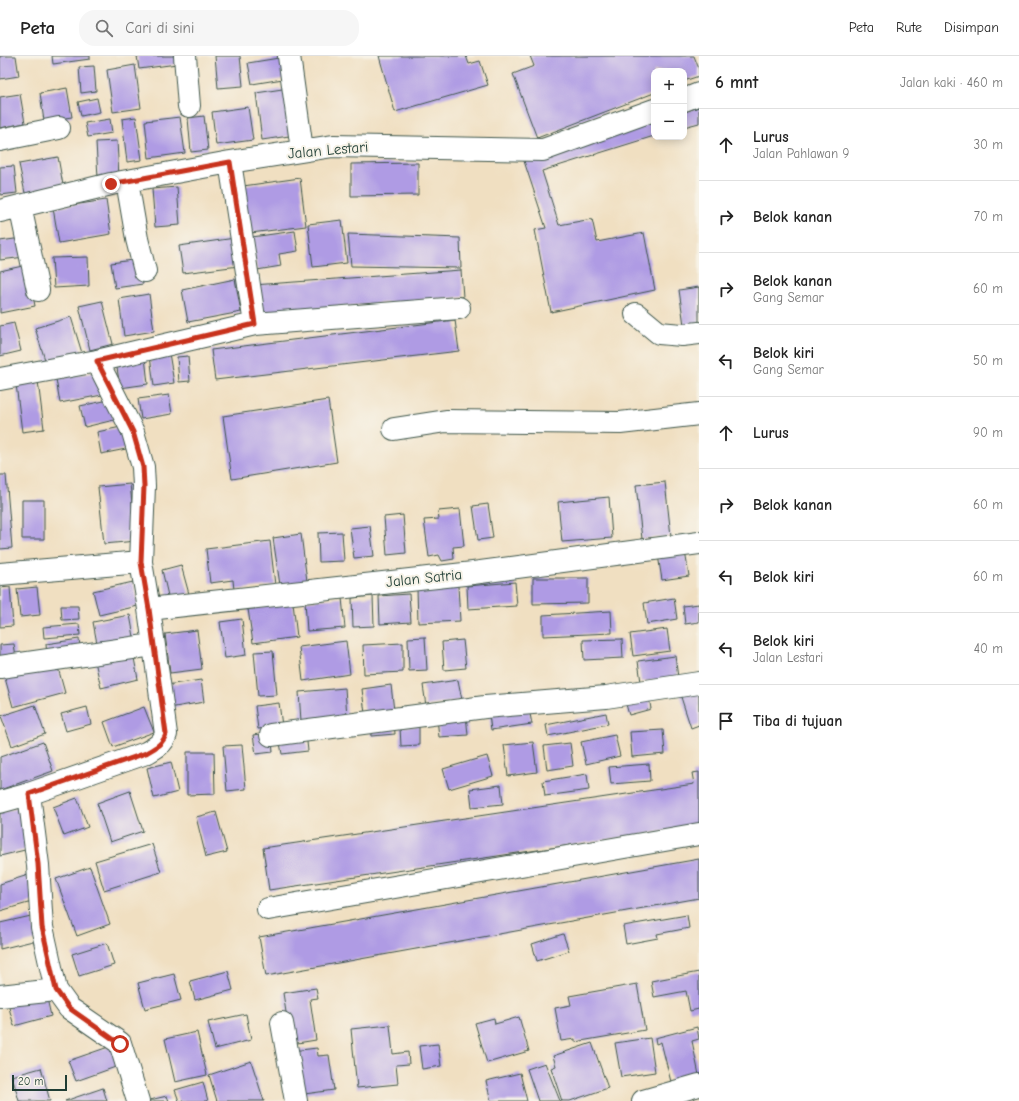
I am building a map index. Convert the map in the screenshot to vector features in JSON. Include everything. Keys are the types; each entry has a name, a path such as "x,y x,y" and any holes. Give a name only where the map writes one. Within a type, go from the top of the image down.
{"street":[{"path":"185,56 189,106"},
{"path":"289,56 302,150"},
{"path":"687,99 699,94"},
{"name":"Jalan Lestari","path":"10,208 127,181 230,162 333,146 543,150 651,111"},
{"path":"0,140 59,128"},
{"path":"230,162 255,324"},
{"path":"127,181 137,239 145,271"},
{"path":"10,208 38,290"},
{"path":"0,379 97,361 255,324 459,308"},
{"path":"636,314 659,333 682,336 699,333"},
{"path":"0,802 29,794 146,753 164,740 166,734 141,562 144,486 140,455 133,432 97,361"},
{"path":"394,429 446,421 620,423 699,414"},
{"name":"Jalan Satria","path":"149,609 473,573 699,543"},
{"path":"0,574 141,562"},
{"path":"0,666 153,645"},
{"path":"271,735 485,708 606,696 699,683"},
{"path":"29,794 38,864 42,927 56,990 69,1008 120,1044 138,1101"},
{"path":"268,909 699,834"},
{"path":"0,996 56,990"},
{"path":"282,1023 296,1101"},
{"path":"643,1101 699,1085"}],"building":[{"path":"0,56 16,56 19,76 0,79"},
{"path":"52,56 90,56 90,59 53,64"},
{"path":"137,56 176,56 177,64 139,69"},
{"path":"215,56 240,56 243,86 218,88"},
{"path":"379,56 466,56 469,64 480,61 488,85 395,112"},
{"path":"530,56 694,56 699,69 699,76 687,80 687,68 651,68 651,94 537,138 513,74 534,66"},
{"path":"285,57 289,78 252,84 248,63"},
{"path":"135,65 141,108 113,112 107,70"},
{"path":"94,66 96,91 81,93 79,67"},
{"path":"67,88 72,117 44,121 40,93"},
{"path":"289,88 296,135 262,140 256,93"},
{"path":"20,94 25,123 0,128 0,97"},
{"path":"97,98 100,112 81,116 78,102"},
{"path":"248,107 253,140 216,145 212,112"},
{"path":"699,107 699,123 687,126 687,111"},
{"path":"204,116 208,150 191,152 188,118"},
{"path":"136,117 142,160 127,162 122,119"},
{"path":"180,117 185,153 149,158 145,121"},
{"path":"110,119 112,133 88,137 85,123"},
{"path":"651,122 651,137 542,171 559,225 592,219 597,242 644,233 655,290 551,312 535,230 546,228 524,161"},
{"path":"117,141 119,177 98,178 96,142"},
{"path":"58,157 63,185 25,193 19,164"},
{"path":"418,163 418,195 351,196 351,164"},
{"path":"14,166 17,193 0,195 0,167"},
{"path":"300,178 306,226 243,234 236,187"},
{"path":"177,187 180,225 155,227 152,189"},
{"path":"106,200 111,234 59,243 53,208"},
{"path":"342,220 347,263 313,267 308,224"},
{"path":"295,231 298,251 279,254 281,266 257,270 252,237"},
{"path":"348,234 460,238 461,268 351,266"},
{"path":"22,238 25,257 0,260 0,241"},
{"path":"235,238 239,266 183,273 179,246"},
{"path":"88,257 89,286 54,288 52,258"},
{"path":"139,259 143,284 115,288 111,263"},
{"path":"27,265 35,306 0,313 0,271"},
{"path":"461,270 463,297 255,313 253,285"},
{"path":"235,279 241,312 188,322 182,290"},
{"path":"699,287 699,323 684,325 679,290"},
{"path":"149,294 154,331 124,336 119,299"},
{"path":"102,301 113,344 90,350 79,306"},
{"path":"71,317 82,353 46,363 35,328"},
{"path":"455,320 459,351 215,380 211,350"},
{"path":"14,323 21,351 0,356 0,326"},
{"path":"169,353 174,383 154,386 150,356"},
{"path":"188,356 190,381 179,382 177,357"},
{"path":"145,357 148,384 120,388 116,361"},
{"path":"97,372 102,395 60,403 56,379"},
{"path":"38,381 44,429 22,432 16,384"},
{"path":"169,395 172,414 141,419 138,399"},
{"path":"109,400 114,420 85,427 80,406"},
{"path":"328,400 337,462 232,479 223,416"},
{"path":"121,427 126,449 101,454 97,432"},
{"path":"0,475 6,475 12,548 0,549"},
{"path":"665,482 671,536 642,539 636,485"},
{"path":"130,484 136,541 104,544 98,487"},
{"path":"609,497 612,538 562,542 558,502"},
{"path":"22,500 44,500 44,539 22,539"},
{"path":"488,504 493,538 478,540 473,506"},
{"path":"460,509 464,546 453,547 454,559 442,561 439,555 429,557 424,520 439,519 438,511"},
{"path":"403,515 406,553 387,555 384,517"},
{"path":"370,526 374,556 354,558 350,528"},
{"path":"342,532 344,561 319,562 318,533"},
{"path":"301,534 307,581 280,585 273,538"},
{"path":"270,541 275,585 234,590 233,580 210,583 206,549"},
{"path":"685,551 689,576 662,580 658,555"},
{"path":"181,565 189,594 169,600 162,570"},
{"path":"533,578 588,578 588,603 533,604"},
{"path":"133,582 138,606 99,615 93,591"},
{"path":"515,582 517,606 468,609 467,586"},
{"path":"458,586 460,621 418,623 417,588"},
{"path":"10,587 13,626 0,627 0,588"},
{"path":"37,587 40,615 20,617 17,589"},
{"path":"409,594 411,622 380,624 379,596"},
{"path":"373,596 374,626 353,627 352,598"},
{"path":"342,598 345,628 307,631 305,601"},
{"path":"674,598 677,619 647,624 644,603"},
{"path":"293,603 297,637 253,643 248,609"},
{"path":"699,604 699,622 685,624 683,606"},
{"path":"61,606 78,606 79,619 62,620"},
{"path":"611,611 612,633 543,636 543,615"},
{"path":"130,615 135,642 98,649 93,622"},
{"path":"242,619 246,655 225,658 220,622"},
{"path":"79,624 80,635 44,638 43,627"},
{"path":"667,629 670,651 633,656 630,634"},
{"path":"197,630 202,669 170,673 165,634"},
{"path":"425,637 427,670 409,671 408,638"},
{"path":"79,639 81,653 47,658 46,644"},
{"path":"622,639 623,658 584,660 583,640"},
{"path":"463,640 466,668 444,670 442,642"},
{"path":"346,641 350,674 303,681 299,647"},
{"path":"403,643 403,672 364,674 363,645"},
{"path":"14,644 16,658 0,659 0,645"},
{"path":"273,651 277,695 258,696 254,652"},
{"path":"133,653 138,679 101,688 95,661"},
{"path":"675,656 678,677 641,682 638,661"},
{"path":"57,664 65,693 13,707 5,678"},
{"path":"201,680 204,702 169,708 166,685"},
{"path":"458,680 462,700 426,706 423,685"},
{"path":"391,685 394,711 365,714 362,689"},
{"path":"699,686 699,725 691,728 679,691"},
{"path":"345,688 347,717 301,721 299,692"},
{"path":"648,691 651,709 629,715 624,697"},
{"path":"279,703 282,726 258,729 255,706"},
{"path":"35,705 45,734 12,746 1,716"},
{"path":"87,707 91,724 66,731 61,714"},
{"path":"144,707 154,732 113,747 104,722"},
{"path":"529,709 532,724 491,730 489,714"},
{"path":"606,713 608,724 548,736 546,725"},
{"path":"466,715 468,735 439,737 437,718"},
{"path":"394,720 395,734 371,736 370,722"},
{"path":"419,726 419,745 401,746 400,727"},
{"path":"663,730 665,754 632,757 630,732"},
{"path":"271,732 273,752 256,754 253,735"},
{"path":"306,733 308,751 282,754 279,737"},
{"path":"615,735 620,756 586,764 581,742"},
{"path":"43,742 53,771 0,790 0,757"},
{"path":"533,742 537,772 508,776 504,745"},
{"path":"570,743 573,766 547,770 544,746"},
{"path":"242,745 246,789 227,791 223,746"},
{"path":"187,752 214,752 215,794 187,795"},
{"path":"487,756 493,776 449,789 443,769"},
{"path":"171,762 178,792 154,798 147,768"},
{"path":"649,764 650,781 611,784 609,767"},
{"path":"699,772 699,826 269,890 263,848 694,784 692,773"},
{"path":"587,774 589,790 545,796 543,781"},
{"path":"501,785 503,804 472,807 470,789"},
{"path":"130,791 143,831 110,842 97,803"},
{"path":"77,798 88,827 64,836 53,807"},
{"path":"19,808 29,849 0,856 0,813"},
{"path":"216,812 227,852 206,857 196,817"},
{"path":"152,844 161,872 104,890 95,861"},
{"path":"699,859 699,898 266,976 259,937"},
{"path":"90,867 110,924 77,936 56,879"},
{"path":"28,875 35,901 0,911 0,884"},
{"path":"687,915 689,928 657,934 658,938 626,944 623,926"},
{"path":"31,916 37,940 0,949 0,923"},
{"path":"563,934 569,951 537,961 532,944"},
{"path":"107,943 114,965 79,976 72,954"},
{"path":"228,971 233,990 195,1000 190,981"},
{"path":"699,972 699,1009 690,1011 686,991 654,997 651,981"},
{"path":"174,974 181,1000 145,1009 138,983"},
{"path":"637,984 645,1030 575,1042 575,1039 561,1041 555,1008 571,1005 569,996"},
{"path":"316,988 318,998 310,999 316,1040 291,1044 283,993"},
{"path":"46,994 51,1016 14,1026 8,1004"},
{"path":"246,1014 251,1040 215,1049 208,1022"},
{"path":"519,1017 529,1051 487,1063 475,1023 494,1018 495,1024"},
{"path":"390,1025 393,1054 408,1052 409,1064 396,1065 398,1084 357,1088 351,1029"},
{"path":"697,1027 699,1039 692,1041 699,1075 671,1082 661,1042 656,1044 655,1038"},
{"path":"197,1032 207,1075 175,1082 165,1039"},
{"path":"650,1038 655,1072 621,1077 615,1043"},
{"path":"592,1043 608,1088 570,1101 562,1101 551,1068 556,1066 553,1056"},
{"path":"117,1044 124,1064 76,1081 68,1061"},
{"path":"438,1044 441,1066 422,1069 419,1046"},
{"path":"317,1048 318,1056 329,1055 334,1090 297,1095 292,1051"},
{"path":"251,1061 264,1101 217,1101 209,1075"},
{"path":"545,1063 560,1101 538,1101 527,1069"},
{"path":"41,1068 50,1101 19,1101 12,1076"},
{"path":"520,1073 527,1101 491,1101 486,1081"},
{"path":"203,1082 208,1101 179,1101 175,1090"},
{"path":"103,1088 107,1101 65,1101"},
{"path":"167,1096 169,1101 150,1101 150,1100"}],"route":[{"path":"111,184 230,162 255,324 97,361 133,432 143,467 144,486 141,562 166,734 160,745 146,753 29,794 38,864 42,927 56,990 69,1008 120,1044"}]}
